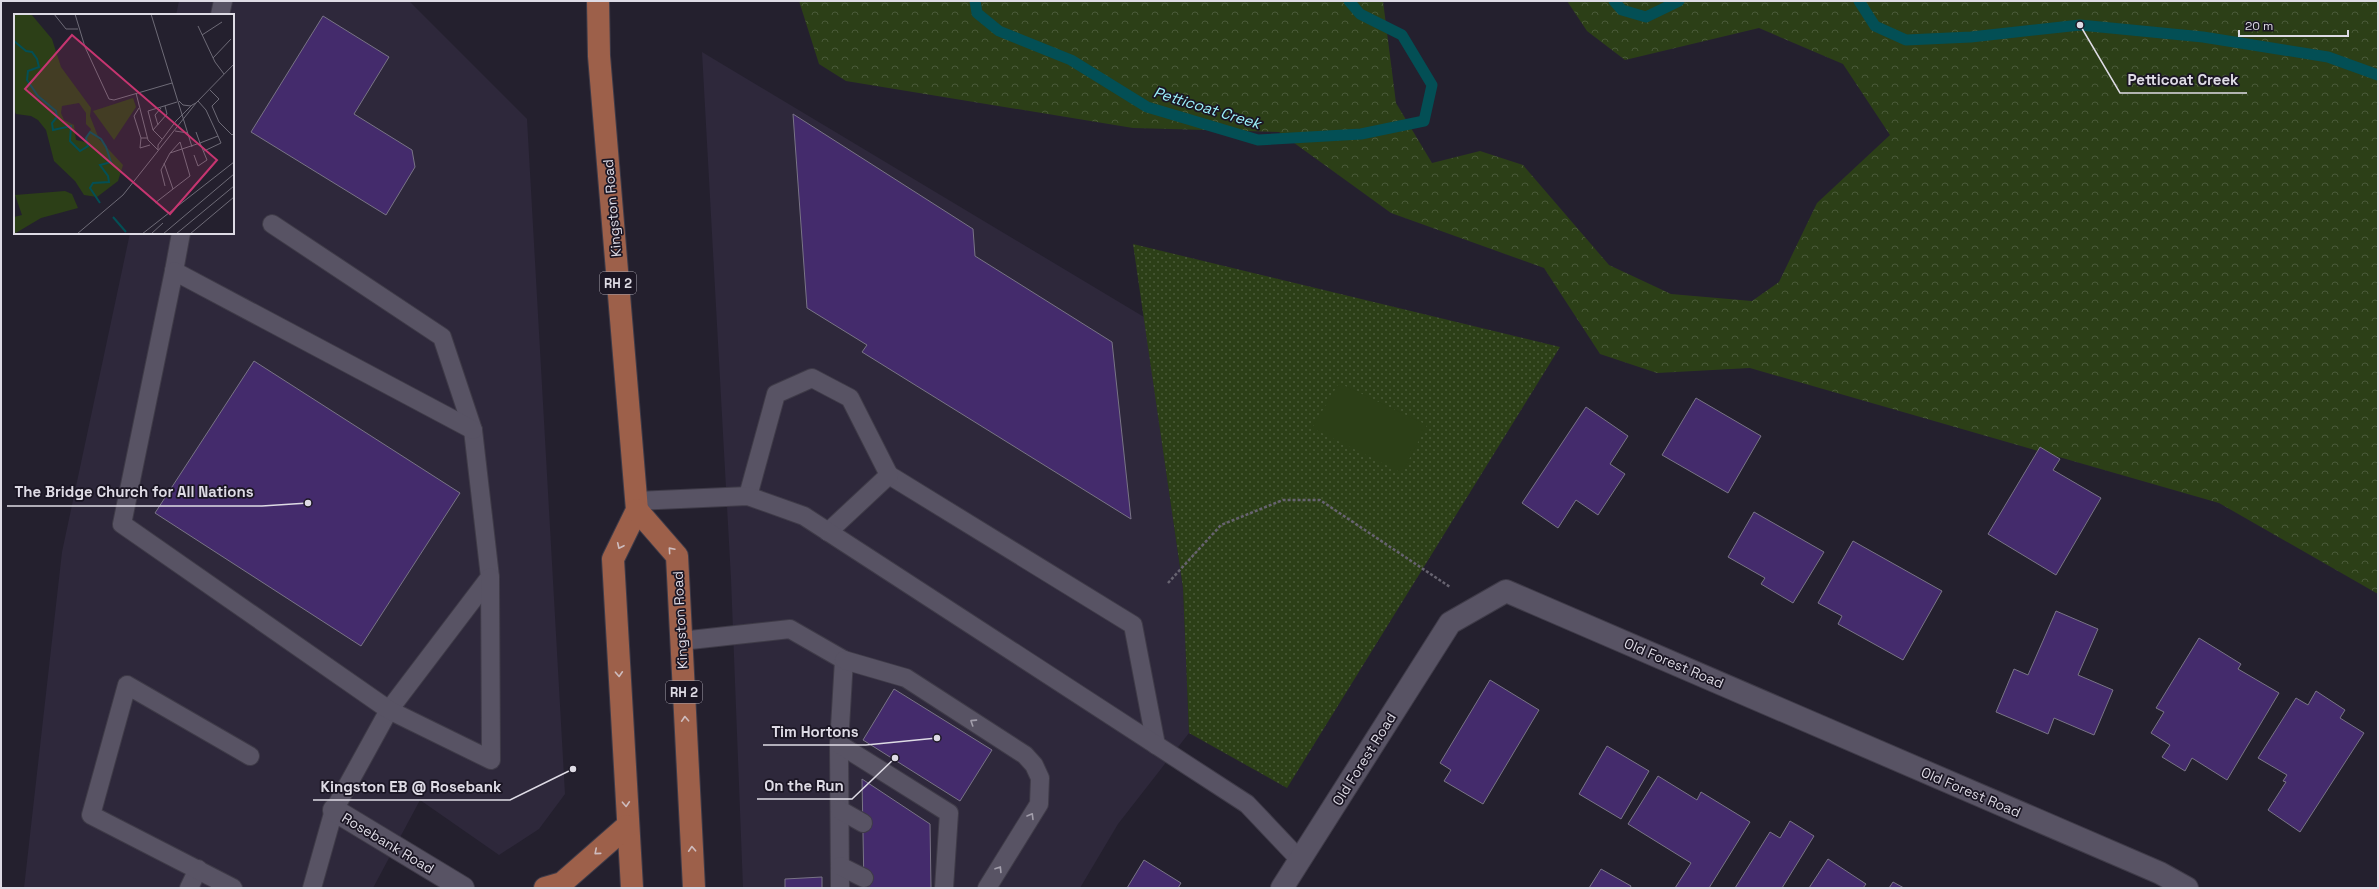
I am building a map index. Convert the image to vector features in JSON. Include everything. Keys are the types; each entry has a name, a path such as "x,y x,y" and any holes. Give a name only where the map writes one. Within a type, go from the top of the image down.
{"main road":[{"name":"Kingston Road","path":"598,1 599,56 636,506 677,556 694,888"},
{"path":"632,888 627,826 613,560 636,506"},
{"path":"545,888 562,883 627,826"}],"street":[{"name":"Old Forest Road","path":"1282,888 1450,623 1506,591 2153,870 2187,888"},
{"name":"Rosebank Road","path":"334,810 463,888"}],"lane":[{"path":"220,14 223,1"},
{"path":"181,234 122,524 389,710 491,760 490,577 473,430 442,336 272,224"},
{"path":"174,271 473,430"},
{"path":"748,496 776,394 812,378 850,398 889,475 1133,625 1156,745"},
{"path":"828,532 889,475"},
{"path":"636,506 748,496 804,516 1247,804 1300,860"},
{"path":"312,888 334,810 389,710 490,577"},
{"path":"681,642 790,629 844,660 906,678 1025,755 1034,765 1040,778 1038,804 987,888"},
{"path":"840,888 839,744 844,660"},
{"path":"234,888 91,815 127,685 250,756"},
{"path":"839,744 949,813 943,878"},
{"path":"840,810 863,824"},
{"path":"840,866 864,878"},
{"path":"189,888 198,869"}],"path":[{"path":"1168,584 1220,525 1283,500 1320,500 1452,588"}],"shaded area":[{"path":"179,1 409,1 527,119 565,794 539,829 499,855 420,800 373,888 24,888 62,552 130,234 234,234 234,14 176,14"},
{"path":"702,52 1144,317 1183,588 1189,733 1118,824 1080,888 743,888 731,579"}],"green space":[{"path":"799,1 1383,1 1396,103 1432,163 1480,151 1523,165 1609,265 1671,294 1752,301 1779,282 1817,203 1890,135 1843,64 1759,28 1625,60 1587,31 1567,1 2378,1 2378,594 2219,503 1750,368 1657,373 1600,354 1544,268 1391,213 1279,132 1133,128 846,81 819,64"},
{"path":"1133,244 1560,347 1287,788 1189,733 1183,588"},
{"path":"1339,383 1427,425 1402,473 1312,428"}],"building":[{"path":"323,16 389,57 354,114 412,150 415,167 386,215 251,132"},
{"path":"793,114 973,229 975,256 1112,342 1131,519 862,352 867,345 807,308"},
{"path":"254,361 460,493 361,646 155,513"},
{"path":"1696,398 1761,436 1728,493 1662,455"},
{"path":"1586,407 1628,436 1610,464 1625,474 1598,515 1576,500 1558,528 1522,503"},
{"path":"2040,447 2060,459 2053,470 2101,498 2056,575 1988,534"},
{"path":"1754,512 1824,552 1793,603 1761,584 1765,578 1728,557"},
{"path":"1853,541 1942,591 1903,660 1838,624 1842,616 1818,603"},
{"path":"2056,611 2098,629 2078,675 2113,690 2094,735 2054,718 2048,734 1996,712 2014,669 2028,675"},
{"path":"2199,638 2241,664 2238,669 2279,693 2227,780 2192,758 2185,771 2162,757 2170,745 2151,733 2164,712 2156,708"},
{"path":"1490,680 1539,710 1483,804 1444,781 1451,770 1440,763"},
{"path":"894,689 992,750 960,801 863,740"},
{"path":"2316,691 2345,710 2340,718 2364,733 2300,832 2268,810 2286,782 2283,781 2287,775 2258,758 2296,698 2308,705"},
{"path":"1607,746 1649,771 1621,819 1579,794"},
{"path":"1658,776 1697,800 1701,792 1750,822 1709,888 1675,888 1691,863 1628,824"},
{"path":"862,779 930,824 931,888 864,888"},
{"path":"1790,821 1814,836 1782,888 1735,888 1770,832 1780,838"},
{"path":"1828,859 1866,884 1863,888 1809,888"},
{"path":"1144,860 1181,883 1178,888 1127,888"},
{"path":"1601,869 1631,886 1630,888 1589,888"},
{"path":"822,877 822,888 785,888 785,879"},
{"path":"1893,882 1904,888 1889,888"}],"waterway":[{"name":"Petticoat Creek","path":"975,1 977,13 999,31 1071,60 1147,107 1258,140 1361,134 1424,121 1432,85 1402,35 1360,14 1349,1"},
{"name":"Petticoat Creek","path":"1614,1 1622,10 1646,17 1679,1"},
{"name":"Petticoat Creek","path":"1859,1 1875,26 1906,40 1971,37 2080,25 2203,37 2328,57 2378,75"}],"place":[{"name":"Petticoat Creek","path":"2080,25"},
{"name":"The Bridge Church for All Nations","path":"308,503"},
{"name":"Tim Hortons","path":"937,738"},
{"name":"On the Run","path":"895,758"},
{"name":"Kingston EB @ Rosebank","path":"573,769"}]}
